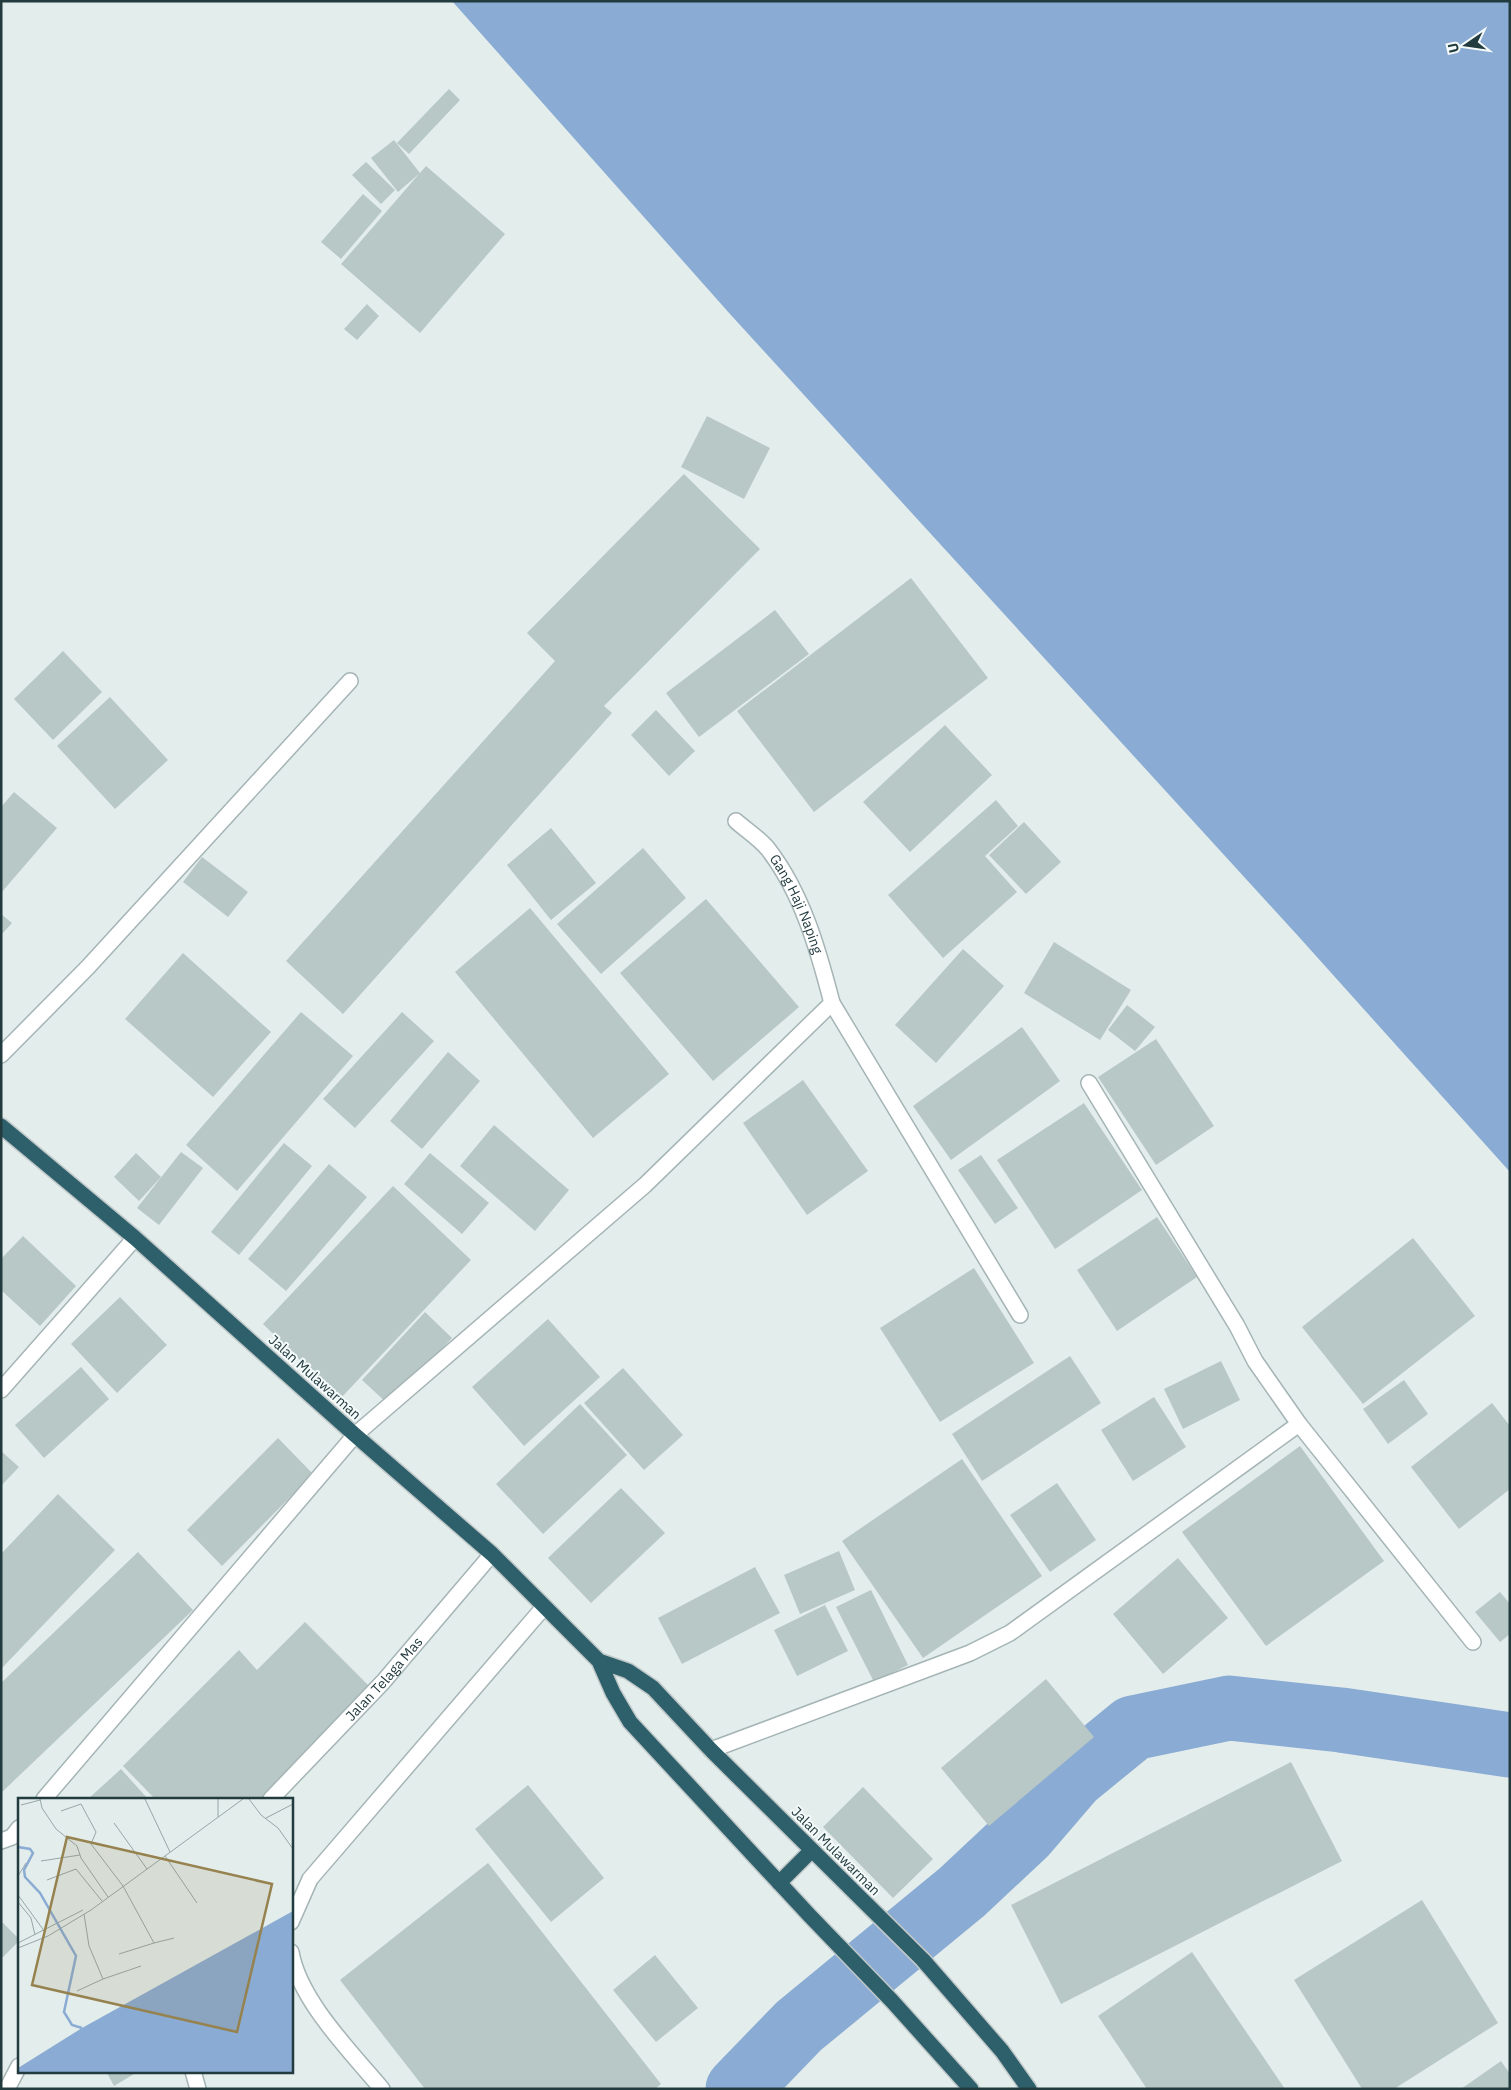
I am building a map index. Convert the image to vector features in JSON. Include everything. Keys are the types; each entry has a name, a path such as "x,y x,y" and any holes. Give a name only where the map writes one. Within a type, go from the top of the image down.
{"highway":[{"name":"Jalan Mulawarman","path":"1,1126 136,1238 355,1435 492,1554 599,1661 613,1693 630,1722 892,2002 969,2088"},
{"name":"Jalan Mulawarman","path":"599,1661 628,1671 653,1688 711,1750 923,1960 1002,2051 1029,2089"},
{"path":"779,1883 812,1850"}],"street":[{"path":"1,1055 88,966 350,681"},
{"name":"Gang Haji Naping","path":"736,822 766,847 793,887 820,957 832,1003 1020,1315"},
{"path":"45,1798 355,1435 645,1185 832,1003"},
{"path":"1089,1083 1237,1326 1255,1361 1299,1424 1473,1642"},
{"path":"1,1390 136,1238"},
{"path":"711,1750 970,1653 1010,1633 1299,1424"},
{"name":"Jalan Telaga Mas","path":"272,1798 383,1682 492,1554"},
{"path":"292,1920 310,1879 544,1607"},
{"path":"1,1841 12,1837 18,1829"},
{"path":"292,1957 294,1966 320,2014 382,2089"},
{"path":"8,2089 18,2068"},
{"path":"193,2072 198,2089"}],"water":[{"path":"452,1 1510,1 1510,1172 1299,937 730,314"}],"building":[{"path":"449,89 460,100 409,154 397,143"},
{"path":"394,140 420,173 426,166 505,234 420,333 341,264 419,174 398,192 371,158"},
{"path":"366,162 395,190 381,204 352,175"},
{"path":"363,194 382,211 341,259 321,242"},
{"path":"367,304 379,316 357,340 344,329"},
{"path":"707,416 770,448 744,499 681,467"},
{"path":"684,474 760,549 604,706 612,713 343,1014 286,961 555,661 527,633"},
{"path":"911,578 988,678 814,812 737,711"},
{"path":"775,610 809,654 699,737 666,693"},
{"path":"63,651 102,692 53,740 14,699"},
{"path":"110,697 168,760 115,809 57,746"},
{"path":"656,710 695,751 669,776 631,735"},
{"path":"945,725 992,775 910,852 863,802"},
{"path":"14,792 57,828 1,893 1,807"},
{"path":"996,800 1018,826 985,856 1017,892 943,958 888,895"},
{"path":"1024,822 1061,862 1026,894 989,855"},
{"path":"551,828 596,883 551,920 507,865"},
{"path":"643,848 686,898 601,974 557,924"},
{"path":"202,857 248,892 228,917 183,882"},
{"path":"706,899 799,1007 713,1081 620,973"},
{"path":"530,908 669,1074 593,1138 455,972"},
{"path":"1,914 12,923 1,935"},
{"path":"1054,942 1131,990 1100,1040 1024,993"},
{"path":"963,949 1004,986 936,1063 895,1025"},
{"path":"183,953 271,1032 213,1097 125,1019"},
{"path":"1127,1005 1155,1027 1135,1051 1108,1030"},
{"path":"301,1012 353,1056 237,1191 186,1145"},
{"path":"402,1012 434,1041 355,1128 323,1099"},
{"path":"1022,1027 1060,1081 951,1160 913,1106"},
{"path":"1156,1039 1214,1126 1156,1165 1098,1077"},
{"path":"448,1052 480,1081 422,1149 390,1121"},
{"path":"803,1080 868,1171 807,1215 743,1123"},
{"path":"1084,1103 1142,1190 1055,1249 997,1160"},
{"path":"494,1125 569,1190 535,1231 460,1166"},
{"path":"284,1143 312,1166 239,1255 211,1232"},
{"path":"181,1152 203,1168 159,1225 137,1208"},
{"path":"136,1153 161,1177 139,1201 114,1177"},
{"path":"430,1153 489,1203 462,1234 404,1184"},
{"path":"981,1155 1018,1208 995,1224 958,1170"},
{"path":"329,1164 367,1197 286,1291 248,1259"},
{"path":"393,1186 471,1260 340,1399 263,1324"},
{"path":"1157,1217 1197,1277 1117,1331 1077,1270"},
{"path":"23,1236 76,1286 40,1326 1,1290 1,1259"},
{"path":"1413,1238 1475,1316 1363,1404 1302,1327"},
{"path":"974,1268 1034,1363 940,1422 880,1328"},
{"path":"120,1297 167,1345 117,1393 71,1344"},
{"path":"425,1312 452,1338 389,1405 362,1380"},
{"path":"548,1319 600,1377 524,1446 472,1387"},
{"path":"1070,1356 1101,1403 982,1481 952,1434"},
{"path":"1221,1361 1240,1400 1183,1429 1164,1389"},
{"path":"81,1367 109,1399 44,1458 15,1425"},
{"path":"623,1368 683,1435 644,1470 584,1403"},
{"path":"1404,1380 1428,1414 1388,1444 1363,1409"},
{"path":"1154,1397 1186,1447 1133,1481 1101,1430"},
{"path":"1492,1403 1510,1426 1510,1489 1459,1529 1411,1467"},
{"path":"580,1404 627,1455 543,1534 496,1484"},
{"path":"278,1438 313,1474 222,1566 187,1530"},
{"path":"1300,1446 1384,1561 1266,1646 1182,1532"},
{"path":"1,1451 19,1467 1,1486"},
{"path":"962,1459 1042,1576 923,1658 842,1541"},
{"path":"1057,1483 1096,1540 1050,1572 1010,1515"},
{"path":"621,1488 665,1533 591,1603 548,1558"},
{"path":"58,1494 115,1550 1,1669 1,1554"},
{"path":"839,1551 855,1590 800,1614 784,1575"},
{"path":"138,1552 193,1610 1,1793 1,1683"},
{"path":"1178,1558 1228,1618 1163,1674 1113,1614"},
{"path":"755,1567 780,1613 682,1664 658,1618"},
{"path":"871,1590 908,1665 874,1682 836,1607"},
{"path":"1500,1592 1510,1604 1510,1634 1500,1642 1475,1612"},
{"path":"825,1605 848,1651 797,1676 774,1630"},
{"path":"305,1622 373,1690 265,1798 154,1798 123,1766 239,1650 257,1670"},
{"path":"1046,1679 1094,1737 989,1826 941,1768"},
{"path":"1291,1762 1342,1861 1061,2004 1011,1905"},
{"path":"121,1769 147,1798 89,1798"},
{"path":"528,1785 604,1878 551,1922 475,1829"},
{"path":"863,1787 933,1859 893,1898 823,1827"},
{"path":"488,1863 661,2084 655,2089 425,2089 340,1980"},
{"path":"1422,1900 1498,2023 1394,2089 1362,2089 1294,1980"},
{"path":"1,1921 18,1938 18,1942 1,1959"},
{"path":"1192,1952 1285,2089 1147,2089 1098,2016"},
{"path":"655,1955 698,2008 656,2042 613,1990"},
{"path":"1501,2061 1510,2074 1510,2089 1461,2089"},
{"path":"107,2072 137,2072 114,2086"}],"waterway":[{"path":"738,2089 799,2026 962,1892 1024,1834 1073,1777 1133,1728 1229,1708 1341,1720 1510,1745"}]}
